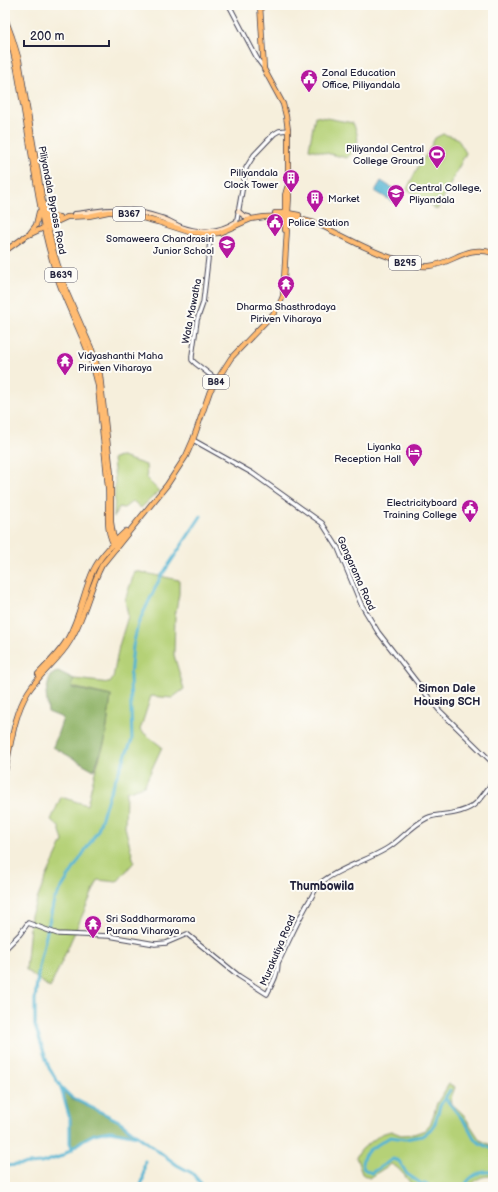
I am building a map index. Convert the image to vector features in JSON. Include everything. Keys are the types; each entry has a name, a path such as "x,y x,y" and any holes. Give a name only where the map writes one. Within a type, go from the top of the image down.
{"main road":[{"name":"B84","path":"5,771 13,729 24,698 32,685 62,653 71,640 78,625 97,563 134,524 167,485 186,456 210,391 231,358 274,313 281,301 285,276 286,214 289,196 288,130 283,104 264,69 260,5"},
{"name":"Piliyandala Bypass Road","path":"5,18 19,60 44,209 48,246 63,293 89,352 95,370 98,386 108,491 107,519 110,536 115,545"},
{"name":"Piliyandala Bypass Road","path":"5,28 10,39 17,69 40,203 46,226 51,238 66,291 92,350 100,374 111,474 112,530 115,545"},
{"path":"40,203 39,219 31,234 40,234 48,246"},
{"path":"44,209 51,216 60,218 52,227 51,238"},
{"name":"B367","path":"5,251 24,237 60,218 74,214 90,213 101,210 121,210 148,214 162,218 181,227 206,232 221,230 251,219 286,214"},
{"path":"238,211 249,217"},
{"name":"B367","path":"60,218 120,212 189,232 210,234 219,233 249,217 286,214"},
{"name":"B84","path":"286,214 288,229 286,240"},
{"name":"B295","path":"286,214 322,225"},
{"name":"B295","path":"286,214 305,217 381,255 420,266 438,265 464,253 473,251 493,253"},
{"path":"288,229 292,221 300,218"},
{"name":"B84","path":"5,760 14,718 23,695 30,683 58,652 68,638 92,578 123,534 134,524"},
{"path":"112,530 123,534"},
{"path":"104,554 110,536"}],"street":[{"path":"229,5 264,69"},
{"path":"236,224 245,174 249,161 274,134 279,131 288,130"},
{"name":"Wata Mawatha","path":"210,234 203,303 197,320 192,360 217,380"},
{"name":"Gangarama Road","path":"193,440 252,474 322,523 338,548 361,604 378,632 434,705 493,764"},
{"name":"Murakutiya Road","path":"5,949 20,934 28,923 58,934 109,936 155,944 166,943 188,934 239,976 267,994 275,979 278,970 278,963 296,923 316,888 323,881 347,867 386,849 427,818 457,812 475,805 480,801 493,782"}],"green space":[{"path":"315,116 353,123 358,142 354,150 347,158 309,149"},
{"name":"Piliyandal Central College Ground","path":"443,134 457,138 466,153 437,210 407,189 421,161 427,154 435,138"},
{"path":"122,457 146,465 147,479 159,491 141,508 133,501 124,508 119,507 114,517 115,482 113,458"},
{"path":"135,571 179,580 179,594 175,616 174,655 184,689 172,698 151,696 140,730 162,747 144,786 126,792 125,827 134,862 117,882 98,880 50,988 26,970 31,915 63,841 59,827 51,820 61,797 87,805 95,772 105,741 111,696 72,687 74,679 110,683 113,678 119,646 128,616 125,600"},
{"path":"58,671 74,679 72,688 111,696 105,741 94,770 53,747 63,718 48,712 46,693 50,676"},
{"path":"449,1084 455,1087 451,1098 452,1104 463,1114 480,1140 493,1146 493,1176 485,1176 480,1178 470,1187 414,1187 401,1171 391,1164 369,1178 362,1174 356,1157 362,1149 381,1134 391,1131 401,1135 414,1134 425,1130 431,1123 437,1103"},
{"path":"63,1091 71,1099 118,1121 133,1134 108,1131 101,1132 87,1137 72,1148 71,1119"}],"water":[{"path":"381,181 402,194 396,204 375,191"}],"waterway":[{"path":"138,1136 119,1121 72,1098 61,1087 49,1068 35,1026 35,999 39,967 54,900 98,830 109,795 132,740 130,676 133,646 138,624 160,578 201,516"},
{"path":"61,1088 70,1119 70,1143 72,1150"},
{"path":"430,1187 427,1184 422,1184 407,1174 399,1161 393,1159 371,1173 364,1169 362,1163 364,1156 369,1150 390,1137 405,1139 422,1136 431,1129 435,1123 440,1106 450,1090"},
{"path":"445,1098 467,1125 474,1138 481,1144 493,1149"},
{"path":"5,1166 41,1163 62,1156 83,1140 94,1134 110,1131 138,1136 177,1165 192,1173 204,1187"},
{"path":"140,1187 143,1180 145,1161"},
{"path":"464,1187 472,1177 484,1172 493,1172"}],"place":[{"name":"Zonal Education Office, Piliyandala","path":"309,93"},
{"name":"Piliyandal Central College Ground","path":"437,169"},
{"name":"Piliyandala Clock Tower","path":"291,193"},
{"name":"Central College, Pliyandala","path":"396,208"},
{"name":"Market","path":"315,213"},
{"name":"Police Station","path":"275,237"},
{"name":"Somaweera Chandrasiri Junior School","path":"227,259"},
{"name":"Dharma Shasthrodaya Piriven Viharaya","path":"286,299"},
{"name":"Vidyashanthi Maha Piriwen Viharaya","path":"65,376"},
{"name":"Liyanka Reception Hall","path":"414,467"},
{"name":"Electricityboard Training College","path":"470,523"},
{"name":"Sri Saddharmarama Purana Viharaya","path":"93,939"}],"district":[{"name":"Simon Dale Housing SCH","path":"447,694"},
{"name":"Thumbowila","path":"322,886"}]}
